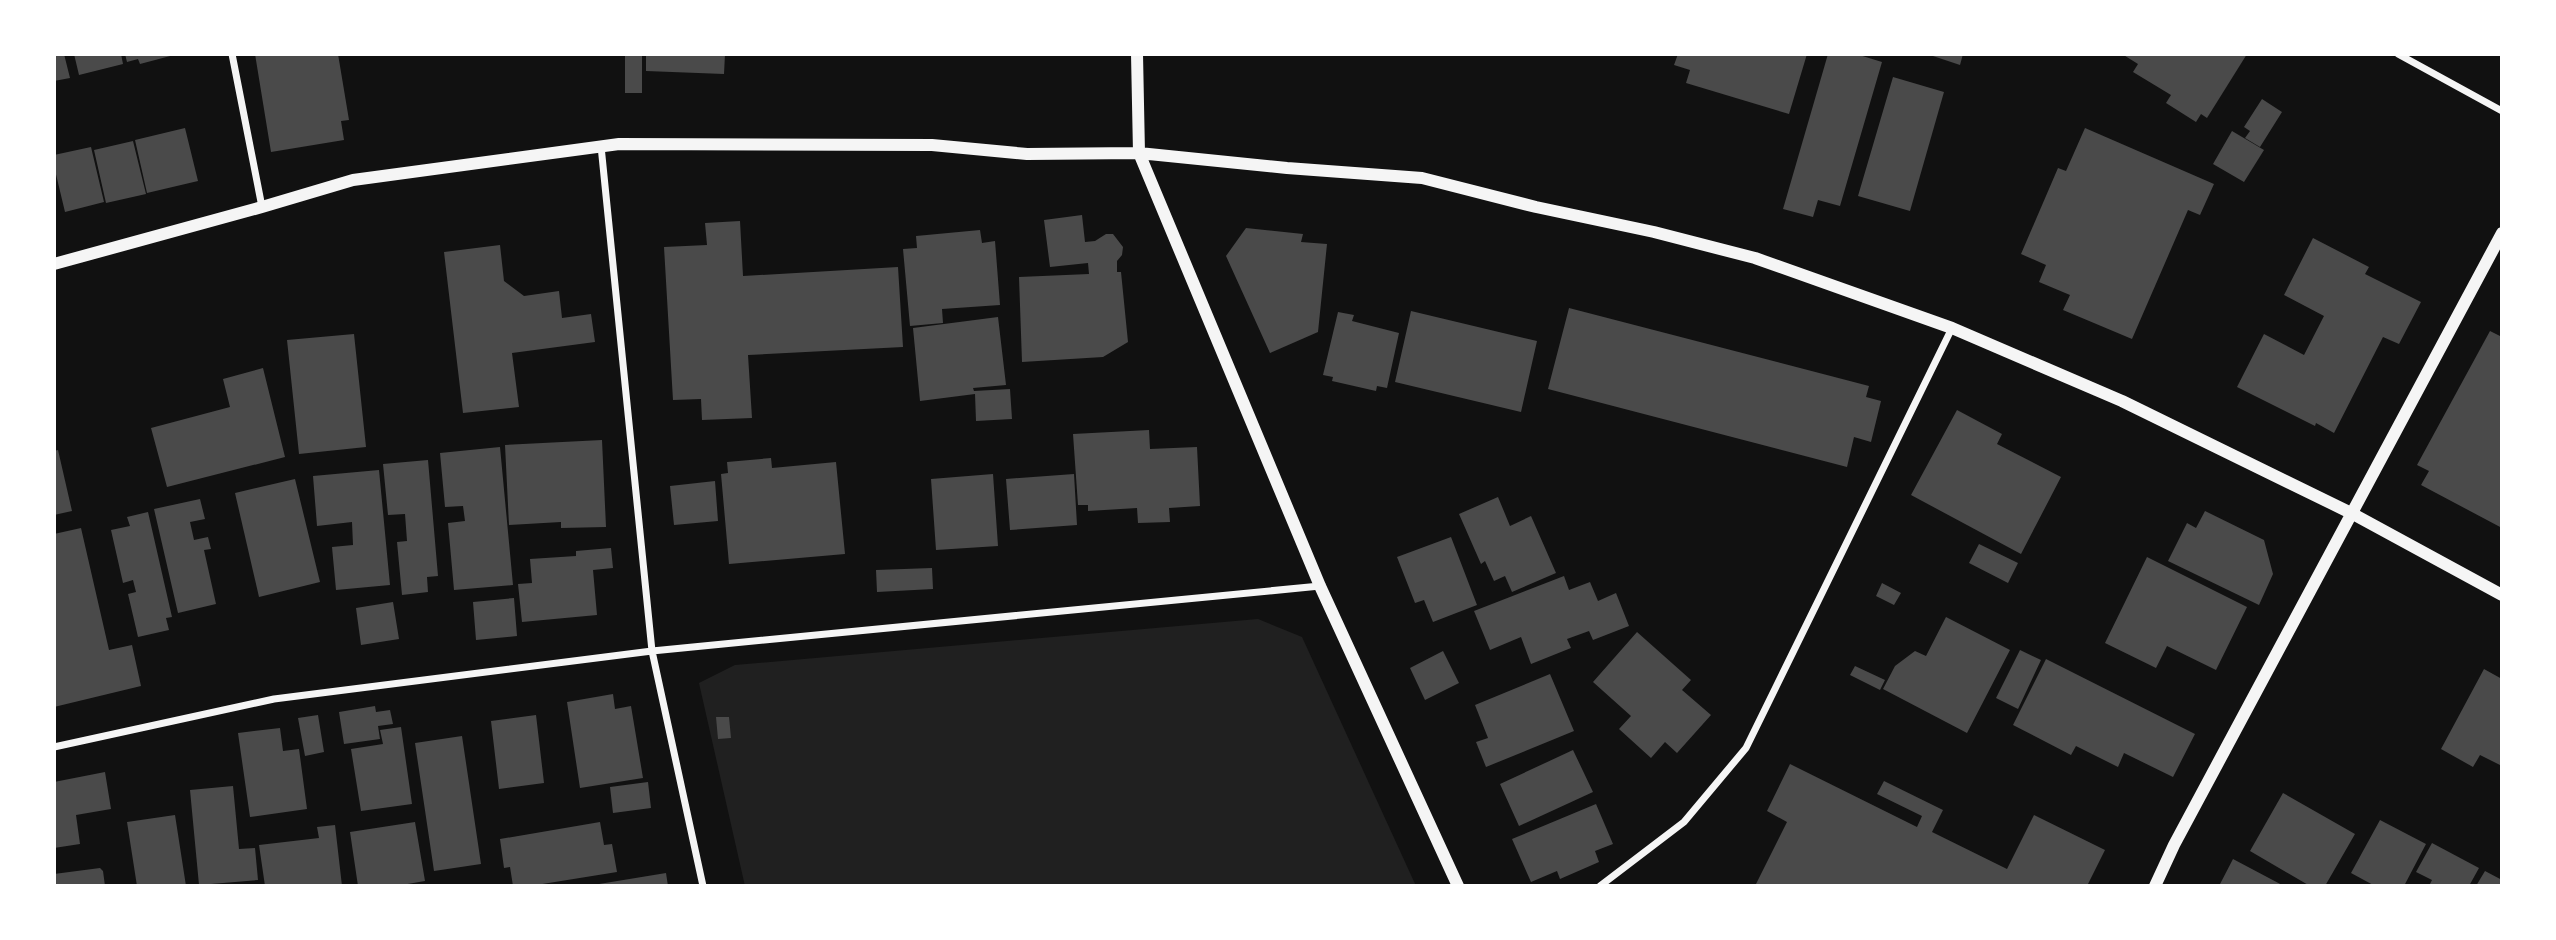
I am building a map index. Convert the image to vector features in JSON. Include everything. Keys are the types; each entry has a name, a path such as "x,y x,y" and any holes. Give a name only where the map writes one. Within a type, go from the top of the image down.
{"street":[{"path":"232,54 262,207"},
{"path":"1137,54 1139,153 1320,586 1458,886"},
{"path":"2398,54 2502,111"},
{"path":"54,264 353,180 618,144 919,145 1027,154 1139,153 1422,178 1755,258 1952,328 2122,401 2353,514 2502,595"},
{"path":"601,146 652,651 703,886"},
{"path":"2155,886 2502,233"},
{"path":"1600,886 1684,822 1746,748 1952,328"},
{"path":"54,747 274,699 652,651 1320,586"}],"shaded area":[{"path":"1258,619 1302,637 1416,886 745,886 699,683 735,665"}],"building":[{"path":"54,54 64,54 70,78 54,81"},
{"path":"74,54 121,54 123,64 79,75"},
{"path":"125,54 174,55 140,64 138,59 127,62"},
{"path":"255,54 338,54 349,120 341,121 344,140 271,152"},
{"path":"625,54 642,54 642,93 625,93"},
{"path":"646,54 725,54 724,74 646,71"},
{"path":"1678,54 1807,54 1789,114 1686,83 1690,70 1674,65"},
{"path":"1828,54 1856,54 1882,62 1840,206 1818,200 1813,217 1783,209"},
{"path":"1927,54 1963,54 1960,65"},
{"path":"2122,54 2247,54 2207,118 2201,114 2196,122 2166,103 2171,95 2133,72 2138,64"},
{"path":"1893,77 1944,92 1910,211 1858,196"},
{"path":"2262,99 2282,112 2260,147 2245,138 2250,131 2244,127"},
{"path":"185,128 198,181 147,193 135,140"},
{"path":"2085,128 2214,184 2200,215 2188,210 2132,339 2063,310 2070,295 2039,282 2046,265 2021,254 2058,168 2066,171"},
{"path":"2232,131 2264,150 2244,182 2213,164"},
{"path":"133,141 146,194 106,203 94,150"},
{"path":"91,147 104,202 65,212 54,155"},
{"path":"1082,215 1085,242 1113,234 1123,247 1122,255 1117,261 1117,272 1121,272 1128,342 1103,357 1022,362 1019,277 1089,274 1088,263 1050,267 1044,220"},
{"path":"740,221 743,276 898,267 903,347 748,355 752,418 702,420 701,399 673,400 664,247 707,245 705,223"},
{"path":"1246,228 1303,234 1301,242 1327,244 1318,332 1270,353 1226,256"},
{"path":"980,230 982,243 995,241 1000,305 942,309 943,323 910,326 903,249 917,248 916,236"},
{"path":"2313,238 2369,267 2365,274 2421,302 2399,344 2383,337 2334,433 2237,387 2264,334 2304,355 2324,316 2284,295"},
{"path":"500,245 504,281 524,296 559,291 562,318 591,314 595,342 512,353 519,407 463,413 444,252"},
{"path":"1569,308 1869,386 1866,397 1881,401 1871,442 1854,437 1847,467 1548,389"},
{"path":"1411,311 1537,341 1521,412 1395,382"},
{"path":"1338,312 1354,315 1352,321 1399,333 1387,388 1377,386 1376,391 1332,381 1333,377 1323,375"},
{"path":"998,317 1006,385 973,388 974,391 1010,389 1012,419 976,421 975,394 920,401 913,328"},
{"path":"2490,331 2502,337 2502,528 2421,485 2429,471 2417,465"},
{"path":"354,334 366,447 299,454 287,340"},
{"path":"263,368 285,457 167,487 151,428 230,407 223,379"},
{"path":"1957,410 2002,434 1997,444 2061,477 2021,554 1911,495"},
{"path":"1149,430 1150,449 1197,447 1200,506 1169,508 1170,522 1138,523 1137,508 1088,511 1088,505 1078,505 1073,434"},
{"path":"602,440 606,527 561,528 561,522 509,525 505,445"},
{"path":"500,447 513,585 454,590 448,523 465,521 463,506 445,507 440,453"},
{"path":"58,450 72,511 54,515 54,451"},
{"path":"771,458 772,468 836,462 845,554 729,564 721,474 728,473 727,462"},
{"path":"428,460 438,576 427,577 428,592 402,595 397,542 407,541 405,514 388,515 383,464"},
{"path":"379,470 390,585 336,590 332,547 353,545 352,522 317,526 313,476"},
{"path":"993,474 998,546 936,550 931,479"},
{"path":"1074,474 1077,525 1010,530 1006,479"},
{"path":"295,479 320,582 259,597 235,493"},
{"path":"715,481 718,521 674,525 670,486"},
{"path":"1498,497 1510,526 1531,516 1556,573 1512,592 1505,576 1494,581 1485,561 1481,564 1459,514"},
{"path":"200,499 205,519 190,522 194,540 208,537 211,549 204,550 216,604 178,613 154,509"},
{"path":"2205,511 2264,540 2273,574 2259,605 2168,561 2187,523 2196,528"},
{"path":"148,512 172,617 166,618 169,630 138,637 128,594 136,592 133,580 123,583 111,530 130,526 127,517"},
{"path":"81,528 109,650 132,645 141,686 54,707 54,534"},
{"path":"1451,537 1477,605 1433,622 1424,600 1415,603 1397,557"},
{"path":"1979,544 2018,563 2008,583 1969,563"},
{"path":"611,548 613,568 593,570 597,615 522,622 518,584 532,583 530,559 576,556 576,551"},
{"path":"2147,557 2247,607 2216,670 2167,646 2156,668 2105,643"},
{"path":"932,568 933,589 877,592 876,570"},
{"path":"1564,576 1569,590 1590,582 1598,601 1616,593 1629,626 1593,640 1589,631 1567,639 1571,648 1531,664 1521,637 1490,650 1474,611"},
{"path":"1882,583 1901,593 1894,605 1876,596"},
{"path":"514,598 517,636 476,640 473,602"},
{"path":"393,602 399,639 361,645 356,608"},
{"path":"1946,617 2010,650 1967,733 1883,689 1895,666 1915,651 1926,656"},
{"path":"1637,632 1691,680 1682,690 1711,715 1677,753 1665,742 1651,758 1619,729 1631,716 1593,682"},
{"path":"2020,650 2041,660 2018,709 1996,698"},
{"path":"1443,651 1459,683 1425,700 1410,668"},
{"path":"2046,659 2195,734 2173,777 2124,753 2118,767 2076,746 2071,755 2013,725"},
{"path":"1855,666 1885,680 1880,690 1850,675"},
{"path":"2484,669 2502,679 2502,766 2480,755 2473,767 2441,749"},
{"path":"1550,674 1574,731 1486,767 1476,742 1488,738 1475,705"},
{"path":"613,694 615,709 631,706 643,778 580,788 567,702"},
{"path":"375,706 376,712 390,710 393,724 378,726 380,739 344,744 339,712"},
{"path":"318,715 324,752 305,756 298,718"},
{"path":"536,715 544,783 499,789 491,721"},
{"path":"716,717 729,717 731,738 718,739"},
{"path":"401,727 412,804 361,811 351,749 383,744 380,730"},
{"path":"280,728 283,751 299,749 307,809 250,817 238,733"},
{"path":"462,736 481,864 434,871 415,743"},
{"path":"1573,750 1593,792 1519,826 1500,784"},
{"path":"1790,764 1917,827 1922,816 1877,794 1884,781 1943,810 1932,832 2007,869 2034,815 2105,850 2087,886 1755,886 1787,822 1767,811"},
{"path":"105,772 111,809 76,815 80,844 54,848 54,782"},
{"path":"648,782 651,808 613,813 610,787"},
{"path":"233,786 239,849 255,848 258,880 199,885 190,790"},
{"path":"2283,793 2355,834 2325,886 2310,886 2250,851"},
{"path":"1596,804 1613,844 1595,851 1599,862 1560,879 1557,871 1531,882 1512,839"},
{"path":"175,815 186,886 137,886 127,822"},
{"path":"2380,820 2426,844 2404,886 2375,886 2351,873"},
{"path":"415,822 425,881 396,886 358,886 350,832"},
{"path":"600,822 604,845 612,844 617,872 530,886 513,886 510,867 504,868 500,839"},
{"path":"335,825 342,886 265,886 259,845 319,838 317,827"},
{"path":"2432,843 2479,868 2469,886 2429,886 2432,880 2416,872"},
{"path":"2233,859 2284,886 2219,886"},
{"path":"100,868 105,886 54,886 54,874"},
{"path":"2485,871 2502,880 2502,886 2476,886"},
{"path":"666,873 668,886 599,886 599,884"}]}
